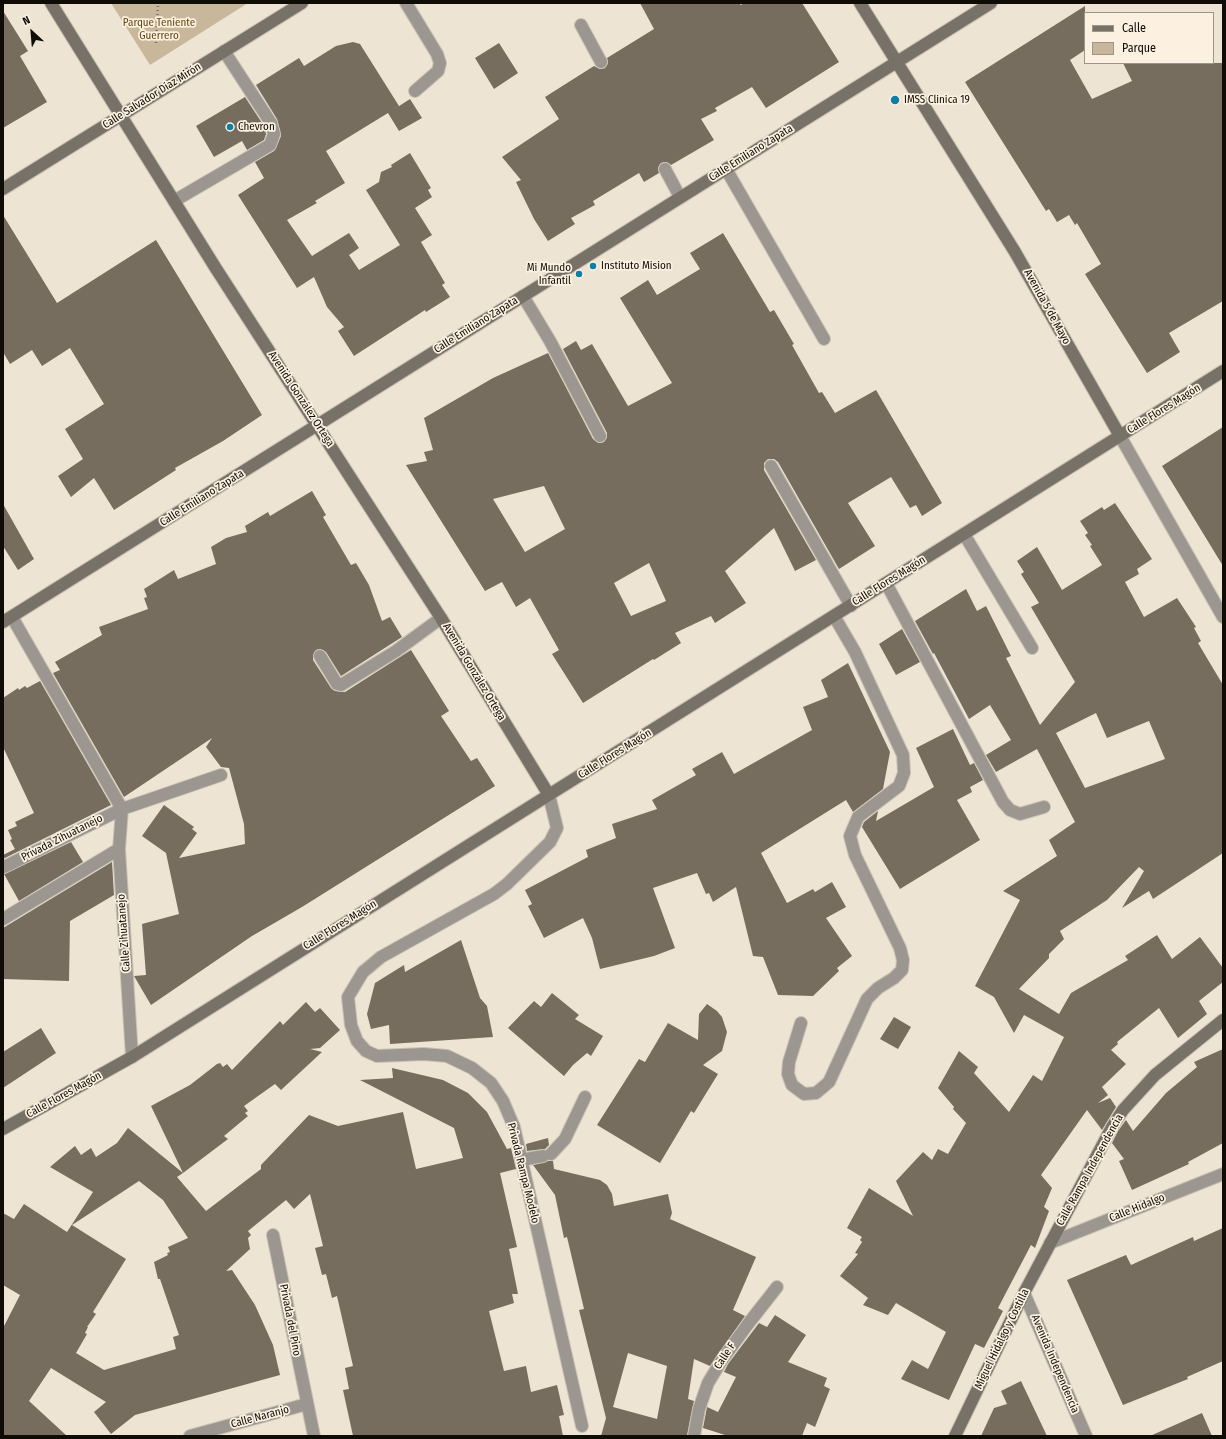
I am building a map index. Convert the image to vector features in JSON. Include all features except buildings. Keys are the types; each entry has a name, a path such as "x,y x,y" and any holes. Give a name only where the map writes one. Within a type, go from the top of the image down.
{"street":[{"name":"Avenida González Ortega","path":"51,3 174,201 441,618 549,795"},
{"name":"Calle Salvador Díaz Mirón","path":"3,189 302,3"},
{"path":"406,3 437,54 440,63 438,71 415,91"},
{"name":"Avenida 5 de Mayo","path":"860,3 898,61 1015,252 1223,617"},
{"name":"Calle Emiliano Zapata","path":"8,620 991,3"},
{"path":"580,25 601,62"},
{"path":"174,201 270,145 274,134 271,124 224,51"},
{"path":"665,169 680,198"},
{"path":"726,169 824,339"},
{"path":"523,296 550,341 600,436"},
{"name":"Calle Flores Magón","path":"3,1129 132,1057 1223,371"},
{"path":"771,466 850,606"},
{"path":"964,534 1032,648"},
{"path":"886,583 1002,802 1010,810 1020,814 1044,807"},
{"path":"801,1023 789,1062 788,1074 792,1085 804,1094 816,1093 828,1082 867,999 878,988 894,978 902,970 903,960 900,948 855,855 850,836 858,817 899,786 904,773 903,755 855,652 834,616"},
{"path":"320,656 337,684 341,685 396,650 441,618"},
{"path":"8,620 122,808 220,775"},
{"name":"Privada Rampa Modelo","path":"549,795 557,828 550,842 507,884 494,894 381,956 363,972 348,998 351,1026 357,1042 366,1051 377,1056 424,1054 447,1056 472,1068 491,1083 502,1101 514,1127 582,1426"},
{"name":"Calle Zihuatanejo","path":"122,808 119,849 132,1057"},
{"name":"Privada Zihuatanejo","path":"3,866 4,867 122,808"},
{"path":"3,919 119,849"},
{"name":"Calle Rampa Independencia","path":"1050,1243 1112,1127 1123,1110 1155,1075 1223,1020"},
{"path":"521,1160 547,1155 565,1139 585,1097"},
{"name":"Calle Hidalgo","path":"1050,1243 1223,1174"},
{"name":"Privada del Pino","path":"272,1235 314,1436"},
{"name":"Miguel Hidalgo y Costilla","path":"955,1436 1024,1293 1050,1243"},
{"name":"Calle F","path":"694,1436 699,1409 708,1383 739,1336 777,1287"},
{"name":"Avenida Independencia","path":"1024,1293 1086,1436"},
{"name":"Calle Naranjo","path":"190,1436 307,1404"}],"path":[{"path":"156,43 158,3"}],"green space":[{"name":"Parque Teniente Guerrero","path":"111,3 248,3 150,65"}],"place":[{"name":"IMSS Clinica 19","path":"895,100"},
{"name":"Chevron","path":"230,127"},
{"name":"Instituto Mision","path":"593,266"},
{"name":"Mi Mundo Infantil","path":"579,274"}]}
